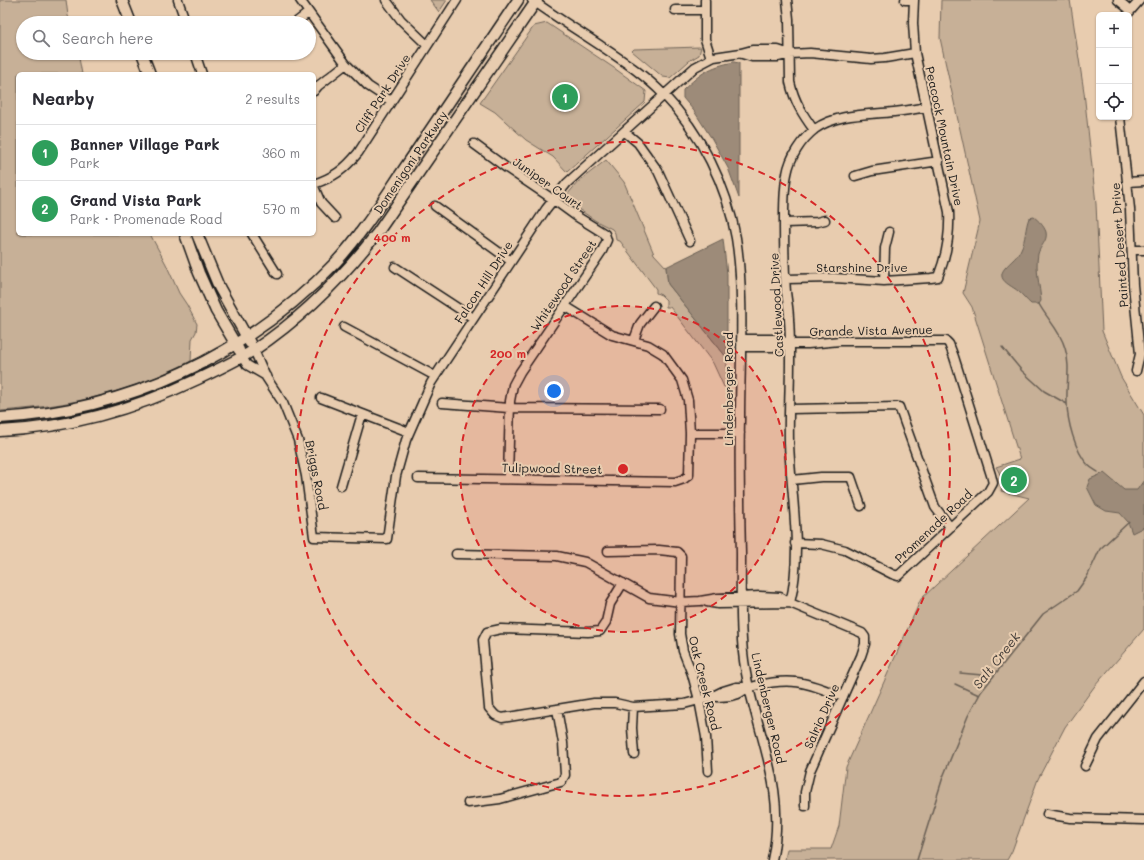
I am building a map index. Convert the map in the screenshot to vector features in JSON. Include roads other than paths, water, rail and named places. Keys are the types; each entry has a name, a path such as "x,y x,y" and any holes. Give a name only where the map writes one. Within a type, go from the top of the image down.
{"main road":[{"path":"122,0 128,16"},
{"name":"Domenigoni Parkway","path":"0,418 63,411 125,395 164,381 186,372 236,344 275,318 310,288 336,262 369,221 518,0"},
{"name":"Domenigoni Parkway","path":"0,431 57,425 128,408 166,394 214,372 254,350 287,325 325,293 364,249 391,214 535,1"},
{"path":"145,60 149,72"},
{"name":"Briggs Road","path":"186,236 199,273 216,311 242,356"},
{"name":"Briggs Road","path":"198,236 219,287 254,350"}],"street":[{"path":"178,0 184,16"},
{"path":"300,0 310,16"},
{"path":"386,0 401,20 427,45"},
{"name":"Cliff Park Drive","path":"316,185 330,178 348,165 358,153 457,0"},
{"path":"705,0 705,40 711,58"},
{"path":"787,0 790,82 794,100 814,130"},
{"path":"905,0 914,0"},
{"name":"Peacock Mountain Drive","path":"914,0 913,23 915,53 948,203 950,220 942,268 938,277"},
{"path":"1118,0 1127,12"},
{"path":"1129,12 1140,0"},
{"name":"Lindenberger Road","path":"535,1 637,70 665,96 688,125 702,147 715,171 726,199 736,237 739,264 741,343 740,433 742,648 749,687 768,756 776,797 777,833 772,860"},
{"path":"674,10 705,10"},
{"path":"304,16 308,13"},
{"path":"316,24 346,64 368,86 391,101"},
{"name":"Falcon Hill Drive","path":"314,536 387,539 396,476 406,440 435,376 511,261 567,184 695,67 714,57 741,53 752,56 778,57 790,54 832,54 871,59 915,53"},
{"path":"197,60 201,72"},
{"path":"316,88 346,64"},
{"name":"Castlewood Drive","path":"790,603 795,576 795,543 789,443 790,344 784,223 785,186 788,169 797,148 814,130 834,120 927,107"},
{"name":"Painted Desert Drive","path":"1120,120 1128,182 1133,285 1141,334 1140,354 1136,371"},
{"path":"625,132 638,143 658,171 690,241"},
{"name":"Juniper Court","path":"474,144 508,170 605,234 607,240"},
{"path":"855,176 872,171 938,161"},
{"path":"1128,182 1144,181"},
{"path":"316,191 321,203 335,218"},
{"path":"435,206 511,261"},
{"path":"784,223 816,222 825,220"},
{"path":"884,281 885,248 889,232"},
{"path":"253,236 277,274"},
{"name":"Whitewood Street","path":"508,479 509,408 513,385 520,372 602,251 607,240"},
{"path":"1132,250 1144,250"},
{"path":"395,267 473,318"},
{"name":"Starshine Drive","path":"786,280 834,278 884,281 938,277"},
{"path":"565,306 612,335 648,345 663,354 682,380 688,400 690,432 740,433"},
{"path":"634,340 640,324 654,306"},
{"path":"344,327 435,376"},
{"name":"Grande Vista Avenue","path":"741,343 778,339 790,344 857,341 946,341 949,344 954,357 994,484"},
{"name":"Briggs Road","path":"254,350 266,377 283,403 298,440 306,476 314,536"},
{"name":"Briggs Road","path":"242,356 247,365 266,377"},
{"path":"322,398 410,432"},
{"path":"442,403 509,408 660,409"},
{"path":"790,409 898,408 935,507 950,527"},
{"path":"341,486 362,414"},
{"name":"Tulipwood Street","path":"418,478 675,482 684,479 689,475 690,432"},
{"path":"792,480 821,477 851,477 861,506"},
{"name":"Promenade Road","path":"795,543 820,544 845,550 898,576 988,492 994,484"},
{"name":"Oak Creek Road","path":"608,551 658,550 677,552 681,556 680,634 683,651 692,674 699,700 706,737 708,770"},
{"path":"456,554 557,556 585,562 649,598 681,602 780,597 790,603"},
{"path":"623,583 610,604 606,622 600,631 588,632 501,629 487,632 483,640 489,708 494,716 502,718 594,703 615,703 633,707 684,704 711,697 736,687 749,687 780,681 801,682 816,686 843,697"},
{"name":"Salrio Drive","path":"790,603 862,633 865,637 865,644 861,656 810,771 805,792 805,806"},
{"path":"1085,766 1098,739 1144,681"},
{"path":"633,707 632,728 634,754"},
{"path":"468,803 500,799 561,782 565,775 563,743 557,709"},
{"path":"1047,814 1070,818 1144,820"}],"waterway":[{"path":"1039,304 1057,330 1067,355 1067,410 1070,427 1083,459 1089,466 1098,472"},
{"path":"1002,347 1022,371 1044,391 1067,404"},
{"name":"Salt Creek","path":"917,860 943,777 968,716 981,692 1043,614 1077,591 1087,577 1100,549 1129,522"},
{"path":"960,673 993,676"},
{"path":"955,684 979,695"}],"place":[{"name":"Banner Village Park","path":"565,97"},
{"name":"Grand Vista Park","path":"1014,480"}]}
